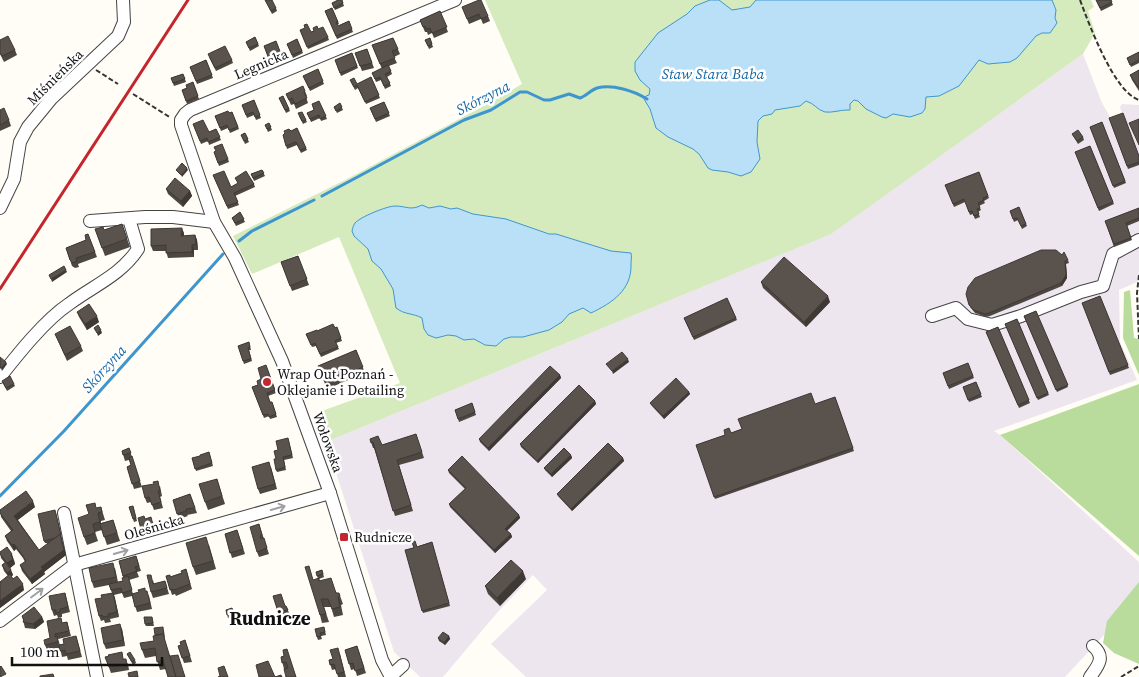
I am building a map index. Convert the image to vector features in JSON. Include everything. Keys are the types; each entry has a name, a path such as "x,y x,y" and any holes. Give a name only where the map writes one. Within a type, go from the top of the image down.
{"street":[{"name":"Miśnieńska","path":"0,208 14,179 20,142 28,127 51,99 121,31 125,13 123,0"},
{"name":"Legnicka","path":"181,125 181,120 190,110 455,0"},
{"path":"90,221 173,217 214,222 181,125"},
{"path":"0,377 46,324 67,305 98,286 131,260 138,249 130,219"},
{"name":"Wołowska","path":"214,222 236,258 282,361 330,493 388,676"},
{"path":"932,316 956,308 968,318 992,325 1022,316 1081,292 1103,286 1113,254 1139,240"},
{"name":"Oleśnicka","path":"0,620 74,565 330,493"},
{"path":"64,513 97,677"},
{"path":"1090,677 1100,662 1100,654 1093,646"},
{"path":"388,676 403,665"}],"path":[{"path":"1080,0 1100,49 1115,76 1133,97 1139,100"},
{"path":"88,64 118,84"},
{"path":"133,94 181,125"},
{"path":"1139,275 1137,293 1139,339"},
{"path":"1121,677 1139,666"}],"shaded area":[{"path":"1083,54 1102,103 1112,120 1123,116 1120,107 1122,104 1139,105 1139,281 1119,290 1120,342 1137,380 994,431 1139,562 1139,647 1133,655 1104,635 1065,677 526,677 491,644 547,590 533,575 496,614 443,677 420,677 394,652 326,442 830,234"}],"green space":[{"path":"485,0 1091,0 1094,7 1088,11 1095,33 1083,54 831,234 326,442 316,413 400,383 339,237 252,274 233,236 347,179 522,84"},
{"path":"1130,290 1134,338 1139,339 1139,375 1123,338 1124,292"},
{"path":"1139,384 1139,556 1000,435"},
{"path":"1139,582 1139,664 1114,653 1103,643 1107,621"}],"water":[{"name":"Staw Stara Baba","path":"710,0 719,0 732,10 750,7 756,0 1052,0 1056,10 1055,18 1057,23 1050,33 1042,33 1036,36 1017,58 1010,62 988,64 979,60 959,86 939,96 926,97 925,109 922,113 910,117 893,114 886,118 882,117 854,100 850,104 850,110 825,112 806,101 800,106 775,110 772,114 763,116 758,121 757,142 760,159 751,172 741,176 708,168 699,154 693,149 668,137 656,128 650,109 644,99 649,95 650,89 640,80 635,71 635,62 658,33 687,14 695,6"},
{"path":"422,205 429,208 440,206 451,209 457,208 473,214 506,219 549,234 556,234 611,251 631,253 628,281 613,300 591,313 583,308 569,314 562,322 549,330 523,337 504,339 496,346 485,345 474,339 464,340 456,336 448,335 436,338 428,335 424,329 422,318 396,308 393,289 381,269 372,261 368,249 354,236 352,231 355,223 380,210 391,206 411,208"}],"building":[{"path":"265,0 272,0 276,8 271,11"},
{"path":"342,0 343,3 334,8 332,3"},
{"path":"481,0 488,16 481,19 479,14 467,19 462,7"},
{"path":"1096,0 1111,0 1112,2 1100,8"},
{"path":"332,8 338,26 349,21 352,29 336,36 325,11"},
{"path":"440,11 447,27 432,33 430,28 426,29 425,26 423,27 420,20"},
{"path":"307,24 311,32 317,26 318,29 323,27 328,37 307,47 300,30 305,28 304,25"},
{"path":"8,36 15,50 2,56 0,53 0,40"},
{"path":"255,37 258,44 249,48 246,42"},
{"path":"393,38 398,49 392,51 395,58 380,64 372,45"},
{"path":"430,38 432,44 428,46 425,40"},
{"path":"297,39 302,51 292,55 287,44"},
{"path":"276,41 281,54 269,59 264,46"},
{"path":"225,46 232,60 215,68 208,54"},
{"path":"367,49 372,63 360,66 355,53"},
{"path":"1139,52 1139,60 1130,65 1127,58"},
{"path":"352,53 357,66 340,73 335,60"},
{"path":"206,60 212,75 196,81 190,67"},
{"path":"388,65 391,71 385,74 390,83 384,86 380,77 375,79 372,73"},
{"path":"318,69 323,81 309,88 303,76"},
{"path":"1139,70 1139,87 1138,87 1130,75"},
{"path":"183,74 185,79 173,83 171,78"},
{"path":"371,77 379,95 365,102 357,85 354,87 350,80 354,78 357,84"},
{"path":"193,82 198,96 186,101 182,90 187,88 186,85"},
{"path":"303,86 307,98 295,104 292,98 289,100 286,94"},
{"path":"283,96 289,109 285,110 279,98"},
{"path":"254,100 260,115 255,117 253,112 246,115 242,105"},
{"path":"319,101 326,116 320,119 319,115 310,119 307,113 314,110 312,104"},
{"path":"384,102 389,113 375,119 370,108"},
{"path":"340,103 342,107 336,111 334,107"},
{"path":"4,108 9,120 0,125 0,110"},
{"path":"228,111 229,113 232,112 238,127 229,130 227,125 220,128 215,116"},
{"path":"302,112 306,120 302,121 298,113"},
{"path":"1123,113 1139,156 1139,162 1127,166 1109,118"},
{"path":"1139,119 1139,145 1129,123"},
{"path":"203,120 209,132 216,129 220,137 208,142 207,138 200,141 193,124"},
{"path":"1102,122 1125,181 1113,186 1090,127"},
{"path":"269,123 271,127 267,129 265,125"},
{"path":"297,128 306,148 300,150 296,142 286,146 283,135 284,131 289,129 291,131"},
{"path":"1078,130 1083,137 1077,141 1072,134"},
{"path":"245,133 248,139 244,141 241,135"},
{"path":"222,144 228,159 218,163 214,147"},
{"path":"1090,146 1113,202 1098,208 1075,152"},
{"path":"182,163 187,168 181,175 176,170"},
{"path":"262,170 264,173 253,178 251,174"},
{"path":"224,171 231,187 238,183 235,178 246,171 254,184 234,193 238,202 227,206 213,175"},
{"path":"979,172 988,196 978,203 980,208 977,209 979,214 974,216 972,211 969,212 964,199 953,204 945,185"},
{"path":"175,178 190,191 181,201 166,189"},
{"path":"1019,207 1026,224 1021,226 1017,218 1013,219 1010,211"},
{"path":"1139,208 1139,218 1126,223 1131,238 1114,244 1105,221"},
{"path":"240,212 244,219 235,223 232,218"},
{"path":"122,224 127,239 102,248 95,229 103,227 104,230"},
{"path":"182,228 181,236 195,235 196,244 192,245 192,252 166,253 166,245 151,246 151,229"},
{"path":"88,234 95,252 76,258 77,261 73,263 66,248 86,240 85,235"},
{"path":"1041,250 1056,250 1062,255 1064,252 1068,260 1065,261 1066,275 1061,283 985,314 974,310 969,305 966,294 968,287 975,278"},
{"path":"298,256 307,279 290,286 281,262"},
{"path":"784,257 828,296 804,322 761,282"},
{"path":"64,266 66,270 51,279 49,275"},
{"path":"1100,296 1128,365 1109,372 1082,303"},
{"path":"727,298 736,318 693,337 684,318"},
{"path":"89,304 97,316 85,324 77,312"},
{"path":"1036,311 1068,385 1056,390 1024,316"},
{"path":"1017,319 1048,393 1037,398 1005,324"},
{"path":"333,324 335,328 337,327 341,338 335,341 338,347 320,354 315,343 311,345 306,334"},
{"path":"98,325 101,330 97,333 94,328"},
{"path":"70,326 81,346 65,355 55,334"},
{"path":"998,327 1029,400 1018,405 986,332"},
{"path":"249,342 250,347 248,348 251,359 243,361 238,346"},
{"path":"356,350 363,367 326,383 318,366"},
{"path":"622,352 628,359 612,371 606,364"},
{"path":"0,357 6,362 1,368 0,368"},
{"path":"968,363 973,376 948,386 943,373"},
{"path":"266,365 275,390 267,393 276,414 269,417 268,414 263,415 252,387 258,385 257,381 261,379 258,368"},
{"path":"550,366 560,375 488,448 479,439"},
{"path":"10,376 14,384 6,388 2,381"},
{"path":"676,378 689,392 663,416 650,403"},
{"path":"976,382 981,394 968,400 963,387"},
{"path":"579,385 595,401 537,461 520,444"},
{"path":"811,393 815,404 835,397 853,448 714,497 696,445 725,435 724,430 729,428 731,433 742,429 738,419"},
{"path":"472,403 475,412 458,419 455,410"},
{"path":"416,434 422,452 397,460 411,505 393,511 373,442 371,443 370,439 378,436 382,445"},
{"path":"288,438 292,455 283,457 285,467 276,470 274,451 278,450 276,441"},
{"path":"608,443 623,458 571,509 557,494"},
{"path":"129,448 131,453 123,455 122,451"},
{"path":"564,448 571,455 551,474 544,468"},
{"path":"209,452 212,463 195,469 192,458"},
{"path":"132,456 140,481 132,484 127,467 131,465 129,458"},
{"path":"462,456 519,515 505,529 511,534 494,550 449,504 466,488 448,470"},
{"path":"269,462 275,484 258,489 252,467"},
{"path":"217,479 222,496 205,502 199,484"},
{"path":"158,481 161,502 152,505 149,497 145,498 142,486 154,484 153,482"},
{"path":"26,491 33,501 14,516 39,550 60,534 64,550 41,567 43,569 30,579 20,565 26,561 14,544 12,545 5,536 13,530 0,513 0,510"},
{"path":"190,494 195,508 186,509 186,511 177,514 173,500"},
{"path":"95,503 96,508 101,507 102,512 98,513 100,522 93,524 95,533 84,537 78,518 89,514 86,505"},
{"path":"133,506 136,518 133,519 129,507"},
{"path":"55,510 61,535 44,541 38,514"},
{"path":"144,516 145,519 151,517 153,525 141,529 138,518"},
{"path":"113,520 117,533 104,537 100,524"},
{"path":"259,524 262,535 260,536 261,539 264,538 267,548 257,552 250,527"},
{"path":"237,530 243,549 230,553 225,534"},
{"path":"206,537 213,561 193,567 186,543"},
{"path":"415,541 417,547 432,542 449,603 422,611 405,550 414,548 412,542"},
{"path":"7,547 13,559 7,563 0,552"},
{"path":"136,556 139,566 135,567 137,571 123,576 119,561"},
{"path":"511,560 523,571 497,598 485,586"},
{"path":"6,562 11,570 7,573 2,565"},
{"path":"113,563 116,577 92,582 89,568"},
{"path":"309,566 313,580 319,578 319,581 331,578 336,593 339,593 340,596 338,597 340,607 332,609 328,599 321,599 326,614 320,615 305,567"},
{"path":"186,569 190,584 170,590 166,576 170,575 170,577 182,573 181,571"},
{"path":"322,570 323,574 317,576 316,572"},
{"path":"10,574 13,579 17,576 23,584 0,601 0,582"},
{"path":"147,575 151,575 153,584 165,581 167,588 151,592"},
{"path":"128,576 132,590 122,593 121,588 111,590 109,584 123,581 122,578"},
{"path":"145,588 150,603 135,607 132,594"},
{"path":"65,593 68,607 60,609 60,612 56,613 56,610 52,610 49,596"},
{"path":"113,593 117,612 108,614 109,616 99,616 95,599 102,598 101,595"},
{"path":"281,594 288,610 282,611 284,615 286,614 287,619 281,621 273,596"},
{"path":"34,607 42,617 33,624 23,622 22,616"},
{"path":"232,608 234,613 227,615 226,610"},
{"path":"144,617 152,617 153,623 145,624"},
{"path":"61,618 62,623 67,622 69,631 55,634 58,642 45,645 44,640 50,638 47,621"},
{"path":"120,624 123,640 104,644 101,628"},
{"path":"163,627 164,637 163,634 155,635 154,628"},
{"path":"324,627 325,632 320,633 321,636 317,637 315,629"},
{"path":"443,632 449,636 444,643 438,638"},
{"path":"163,634 176,677 168,677 163,660 157,662 155,648 142,650 140,643 154,641 153,636"},
{"path":"76,636 80,651 66,654 65,650 60,651 59,645 64,644 63,639"},
{"path":"185,640 190,656 182,658 178,646 181,645 180,642"},
{"path":"357,646 364,668 355,671 353,663 349,664 345,650"},
{"path":"338,648 344,672 337,674 334,664 330,665 329,660 333,659 330,650"},
{"path":"287,649 296,677 286,677 284,669 288,668 286,662 282,663 281,657 284,656 283,650"},
{"path":"122,652 123,659 126,659 127,665 109,667 105,657"},
{"path":"130,652 135,660 132,662 127,654"},
{"path":"178,655 185,677 176,677 170,656"},
{"path":"268,661 275,677 259,677 256,665"},
{"path":"224,666 228,677 218,677 220,676 218,668"},
{"path":"0,667 6,674 0,677"},
{"path":"137,671 138,677 129,677 128,673"},
{"path":"53,674 54,677 40,677 40,676"}],"waterway":[{"name":"Skórzyna","path":"322,196 464,120 491,110 520,92 527,92 544,100 550,100 569,94 580,98 597,88 610,87 630,91 647,99"},
{"name":"Skórzyna","path":"239,241 252,231 314,200"},
{"name":"Skórzyna","path":"0,496 64,431 223,254"}],"railway":[{"path":"0,289 188,0"}],"place":[{"name":"Wrap Out Poznań - Oklejanie i Detailing","path":"267,382"},
{"name":"Rudnicze","path":"344,537"}],"district":[{"name":"Rudnicze","path":"270,618"}]}
